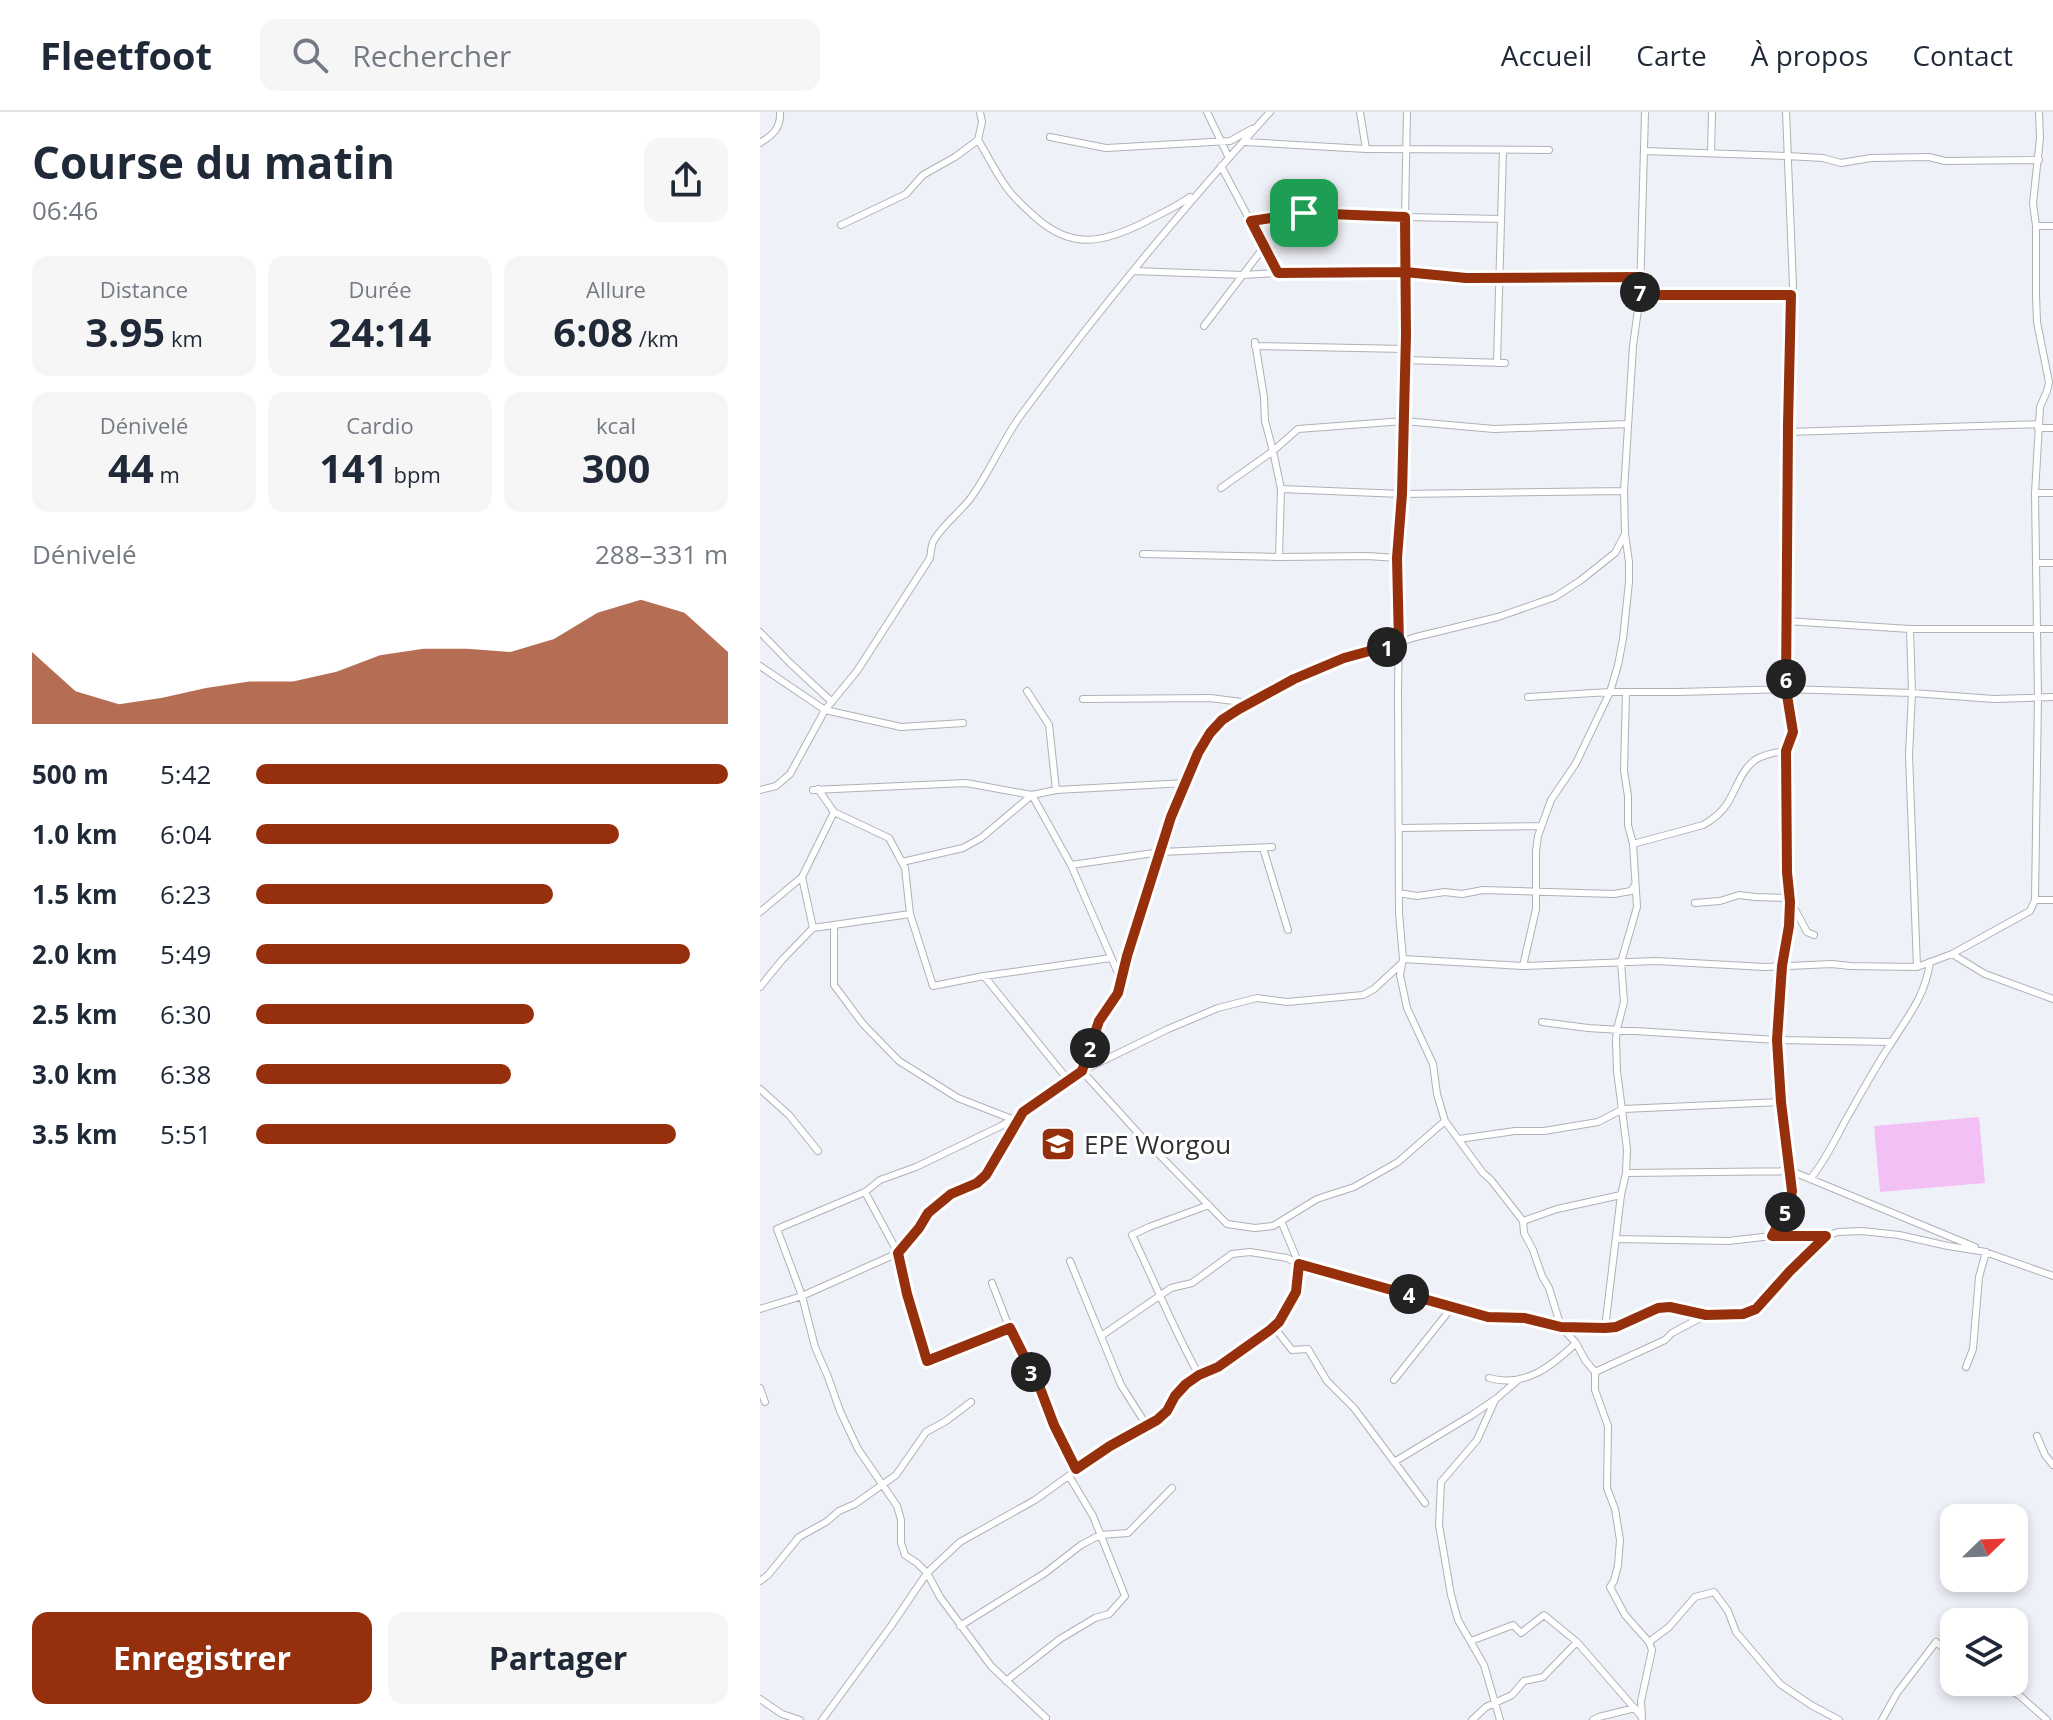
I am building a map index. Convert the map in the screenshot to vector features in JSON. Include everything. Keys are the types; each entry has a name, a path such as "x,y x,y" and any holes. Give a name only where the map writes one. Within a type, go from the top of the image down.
{"street":[{"path":"760,143 777,128 780,112"},
{"path":"841,225 906,194 923,175 978,140 982,122 980,112"},
{"path":"1207,112 1229,158"},
{"path":"760,790 776,786 790,774 825,710 857,671 930,558 932,542 970,499 1018,419 1082,332 1197,193 1270,112"},
{"path":"1360,112 1366,149"},
{"path":"1407,112 1404,421 1397,558 1400,975 1403,995 1433,1064 1445,1121 1523,1221 1524,1233 1549,1288 1561,1327 1595,1372 1595,1390 1608,1426 1607,1488 1615,1509 1620,1540 1618,1565 1610,1587 1625,1615 1649,1642 1652,1650 1641,1701 1643,1719"},
{"path":"1523,966 1530,943 1537,892 1536,851 1541,826 1551,800 1576,763 1610,692 1618,665 1627,609 1629,562 1624,491 1633,346 1640,295 1645,112"},
{"path":"1711,154 1712,112"},
{"path":"1772,1236 1790,1202 1792,1191 1777,1040 1782,966 1789,926 1786,751 1793,732 1786,689 1788,432 1793,285 1786,112"},
{"path":"1046,1718 991,1666 940,1597 927,1573 905,1555 897,1506 858,1449 840,1411 777,1229 865,1192 880,1180 916,1167 1012,1119 1082,1071 1168,1029 1232,1003 1257,998 1287,1002 1363,995 1374,989 1402,961 1523,966 1681,962 1765,967 1832,964 1917,967 1952,954 2030,911 2035,900 2038,697 2035,493 2040,407 2049,382 2037,322 2033,203 2039,160 2039,112"},
{"path":"1050,137 1106,148 1230,141 1256,128"},
{"path":"978,140 1007,189 1039,221 1069,238 1100,240 1117,235 1172,209 1197,193"},
{"path":"1245,142 1366,149 1549,150"},
{"path":"1405,360 1501,363 1498,278 1503,150"},
{"path":"1644,151 1823,158 1841,163 1871,158 1929,157 1945,161 2039,160"},
{"path":"1221,166 1278,273"},
{"path":"1251,221 1304,213 1501,219"},
{"path":"2036,226 2053,226"},
{"path":"1204,326 1264,247"},
{"path":"1133,271 1243,275 1405,272 1466,278 1640,277"},
{"path":"1640,295 1791,295"},
{"path":"1279,557 1281,489 1265,421 1255,344 1405,349"},
{"path":"2044,359 2053,360"},
{"path":"1221,488 1298,429 1404,421 1494,429 1628,424"},
{"path":"1788,432 2053,428"},
{"path":"1281,489 1402,494 1624,491"},
{"path":"2035,493 2053,493"},
{"path":"1082,1071 1099,1021 1118,993 1171,817 1198,753 1222,720 1316,669 1344,658 1498,617 1555,597 1615,553 1625,534"},
{"path":"1143,554 1397,558"},
{"path":"2037,563 2053,563"},
{"path":"1786,621 1910,629 2053,629"},
{"path":"1910,629 1912,693 1909,755 1917,967"},
{"path":"760,632 832,702"},
{"path":"760,666 825,710 901,727 963,723"},
{"path":"1528,697 1610,692 1786,689 1994,699 2053,697"},
{"path":"1027,691 1049,725 1056,790"},
{"path":"1605,1328 1626,1173 1627,1149 1617,1071 1617,1029 1624,1002 1621,962 1637,907 1624,771 1626,692"},
{"path":"1083,699 1210,698 1250,703"},
{"path":"1633,844 1703,825 1727,805 1748,767 1764,756 1786,751"},
{"path":"1111,958 933,986 910,914 905,868 889,838 834,812 816,790 966,783 1032,795 1056,790 1186,783"},
{"path":"902,862 963,848 981,838 1032,795"},
{"path":"1032,795 1071,865 1121,980"},
{"path":"760,912 802,877 834,812"},
{"path":"1399,828 1541,826"},
{"path":"1071,865 1161,852 1272,847"},
{"path":"1263,848 1288,930"},
{"path":"802,877 813,928"},
{"path":"1399,893 1417,896 1483,890 1614,894 1631,891 1635,885"},
{"path":"1695,903 1720,901 1739,895 1789,898"},
{"path":"1789,898 1807,932 1814,935"},
{"path":"2035,900 2053,900"},
{"path":"760,987 813,928 910,914"},
{"path":"834,925 834,985 863,1024 899,1061 958,1098 1012,1119"},
{"path":"1952,954 1985,974 2053,999"},
{"path":"1810,1179 1821,1166 1845,1120 1916,1004 1927,981 1930,962"},
{"path":"984,976 1069,1081"},
{"path":"1542,1022 1588,1028 1777,1040 1891,1042"},
{"path":"1082,1071 1227,1224 1255,1228 1273,1226 1317,1199 1354,1187 1398,1162 1445,1121"},
{"path":"760,1089 789,1115 818,1151"},
{"path":"1459,1139 1598,1122 1623,1109 1781,1102"},
{"path":"760,1309 802,1296 898,1253 928,1213 951,1194 977,1183 986,1175 1023,1112"},
{"path":"1626,1173 1791,1171 1986,1252 2053,1276"},
{"path":"865,1192 898,1253 927,1361 1010,1328"},
{"path":"1523,1221 1557,1209 1621,1195"},
{"path":"1199,1375 1132,1235 1209,1205"},
{"path":"822,1720 927,1573 960,1542 1035,1500 1110,1446 1147,1426 1167,1411 1186,1384 1218,1367 1279,1322 1296,1292 1299,1264 1281,1221"},
{"path":"1616,1239 1728,1241 1862,1231 1986,1252"},
{"path":"1101,1336 1171,1288 1192,1283 1232,1254 1250,1252 1287,1258 1488,1317 1525,1318 1561,1327 1616,1327 1658,1308 1670,1307 1706,1315 1743,1314 1756,1309 1826,1236"},
{"path":"1966,1367 1973,1349 1979,1277 1986,1252"},
{"path":"1070,1261 1121,1385 1147,1426"},
{"path":"992,1283 1076,1469"},
{"path":"1394,1380 1453,1306"},
{"path":"1595,1372 1665,1340 1706,1315"},
{"path":"1274,1327 1292,1350 1308,1349 1327,1381 1354,1408 1425,1503"},
{"path":"1489,1378 1527,1378 1576,1343"},
{"path":"1394,1462 1495,1400 1518,1380"},
{"path":"760,1388 765,1402"},
{"path":"1495,1400 1477,1440 1441,1482 1440,1535 1458,1620 1484,1665 1500,1720"},
{"path":"760,1581 799,1537 896,1475 926,1432 971,1402"},
{"path":"2037,1436 2053,1465"},
{"path":"1006,1681 1060,1639 1095,1618 1109,1614 1125,1596 1093,1516 1069,1476"},
{"path":"960,1626 1045,1573 1081,1545 1100,1535 1128,1533 1172,1488"},
{"path":"1649,1642 1669,1627 1695,1597 1714,1592 1728,1611 1736,1632 1780,1684 1839,1720"},
{"path":"1471,1641 1513,1625 1521,1633 1544,1615 1577,1642 1643,1719"},
{"path":"1472,1720 1486,1707 1512,1695 1524,1681 1543,1677 1577,1642"},
{"path":"1882,1720 1897,1693 1936,1642 1940,1645"},
{"path":"2020,1696 2047,1720"},
{"path":"760,1699 782,1714 800,1720"},
{"path":"1593,1720 1635,1708"}],"shaded area":[{"path":"1979,1117 1985,1183 1880,1192 1874,1126"}],"place":[{"name":"EPE Worgou","path":"1058,1144"}],"route":[{"path":"1304,213 1251,221 1278,273 1405,272 1466,278 1640,277 1640,295 1791,295 1786,621 1786,689 1793,732 1786,751 1790,902 1777,1040 1792,1191 1790,1202 1772,1236 1826,1236 1756,1309 1743,1314 1706,1315 1670,1307 1658,1308 1616,1327 1605,1328 1561,1327 1525,1318 1488,1317 1299,1264 1296,1292 1279,1322 1218,1367 1186,1384 1157,1420 1076,1469 1010,1328 927,1361 898,1253 928,1213 951,1194 977,1183 986,1175 1023,1112 1082,1071 1099,1021 1118,993 1171,817 1198,753 1210,733 1239,709 1294,679 1344,658 1399,643 1397,558 1402,494 1406,335 1405,272 1405,217 1304,213"}]}
